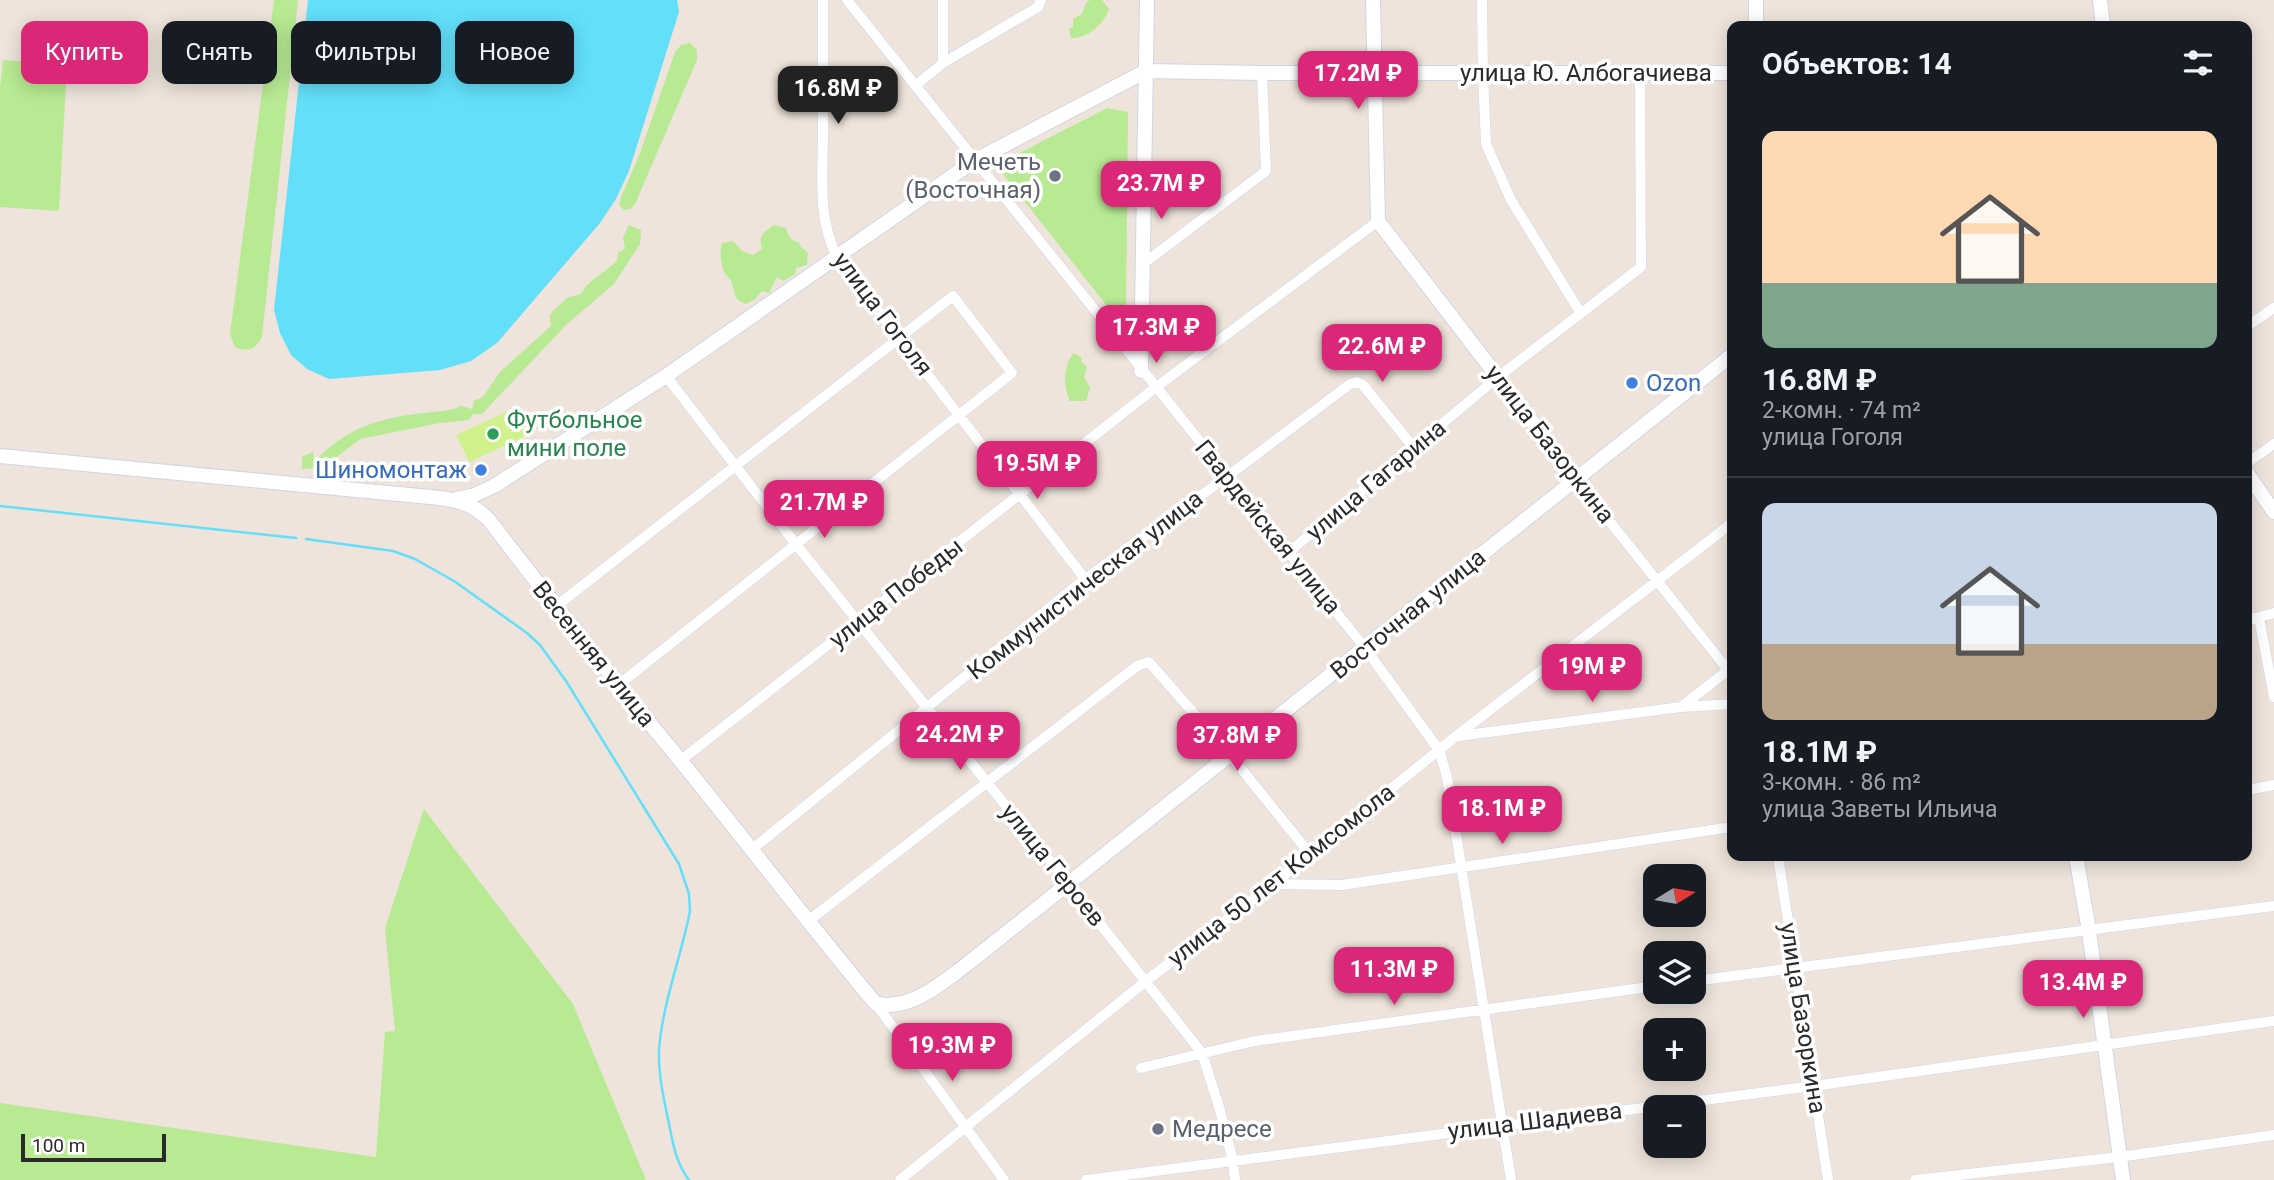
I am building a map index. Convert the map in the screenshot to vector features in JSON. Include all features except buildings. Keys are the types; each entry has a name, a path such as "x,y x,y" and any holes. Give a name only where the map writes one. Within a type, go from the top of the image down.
{"street":[{"name":"улица Гоголя","path":"823,0 824,224 829,242 837,257 1085,579"},
{"name":"Гвардейская улица","path":"846,0 1365,648 1439,750 1447,777 1511,1180"},
{"path":"943,0 943,63"},
{"path":"915,86 943,63 1038,6 1041,0"},
{"path":"1142,370 1147,0"},
{"path":"1373,0 1378,221"},
{"path":"1482,0 1486,144 1511,200 1580,312"},
{"path":"1756,0 1756,21"},
{"path":"2100,0 2102,21"},
{"path":"451,499 472,496 494,486 666,376 974,161 1146,71"},
{"name":"улица Ю. Албогачиева","path":"1146,71 1374,74 1727,73"},
{"path":"1143,264 1266,171 1262,73"},
{"name":"улица Гагарина","path":"1289,552 1498,377 1641,267 1640,74"},
{"name":"улица Базоркина","path":"1378,221 1576,479 1727,665"},
{"name":"улица Победы","path":"680,761 1155,388 1378,221"},
{"path":"555,607 953,296 1012,373 617,685"},
{"path":"2252,323 2274,308"},
{"name":"Восточная улица","path":"876,1004 895,1005 926,994 966,965 1727,359"},
{"name":"улица Героев","path":"666,376 858,623 1068,882 1202,1053 1219,1107 1233,1161 1235,1180"},
{"name":"Коммунистическая улица","path":"750,850 1085,579 1350,384 1357,382 1363,385 1414,448"},
{"path":"2252,459 2274,444"},
{"name":"Весенняя улица","path":"0,456 451,499 472,505 482,513 807,922 876,1004 1004,1180"},
{"path":"2252,480 2274,512"},
{"name":"улица 50 лет Комсомола","path":"900,1180 1455,737 1727,527"},
{"path":"2252,619 2274,613"},
{"path":"2259,618 2274,697"},
{"path":"807,922 1137,666 1149,662 1231,756 1310,854"},
{"path":"1681,708 1727,673"},
{"path":"1455,737 1727,704"},
{"path":"2252,789 2274,785"},
{"path":"1273,884 1342,885 1727,828"},
{"name":"улица Базоркина","path":"1779,861 1828,1180"},
{"path":"2077,861 2123,1180"},
{"path":"1706,979 2274,906"},
{"path":"1141,1068 1255,1041 1643,988"},
{"name":"улица Шадиева","path":"1086,1180 1813,1086 2274,1021"},
{"path":"1915,1180 2119,1157 2274,1135"}],"green space":[{"path":"274,0 298,0 296,21 291,21 291,66 262,337 254,347 244,350 235,347 230,334 263,84 277,84 277,21 271,21"},
{"path":"1090,0 1102,0 1109,9 1107,15 1089,33 1071,38 1069,29 1073,27 1073,19 1082,14"},
{"path":"690,43 697,50 697,60 635,204 624,210 619,205 621,197 639,156 675,52 681,45"},
{"path":"3,60 21,61 21,84 66,84 59,211 0,207 0,88"},
{"path":"1107,108 1128,112 1126,317 1118,320 996,165"},
{"path":"629,225 641,230 640,244 614,284 568,323 482,414 473,414 469,420 360,439 324,467 302,469 302,457 313,452 316,460 340,439 379,421 461,406 472,409 474,401 483,397 500,372 551,326 552,312 567,298 581,294 587,285 617,261 618,253 625,249 623,237"},
{"path":"774,225 786,228 789,236 799,242 808,253 807,265 796,268 795,274 783,281 777,277 769,293 762,291 746,304 736,297 724,272 722,243 733,241 742,251 753,255 762,249 762,235"},
{"path":"1074,353 1082,358 1081,362 1087,367 1084,377 1090,388 1086,401 1070,401 1066,389 1066,369"},
{"name":"Футбольное мини поле","path":"517,407 530,434 469,462 456,435"},
{"path":"424,809 573,1004 646,1180 0,1180 0,1103 376,1157 385,1032 395,1031 385,928"}],"water":[{"path":"308,0 677,0 679,12 629,171 616,199 600,223 497,343 471,361 440,370 329,379 307,369 291,355 280,333 274,310 299,84 441,84 441,21 306,21"}],"waterway":[{"path":"0,506 296,538"},
{"path":"306,539 393,551 415,559 454,581 527,633 540,645 566,681 679,864 689,894 690,911 664,1014 659,1058 674,1146 689,1180"}],"place":[{"name":"Мечеть (Восточная)","path":"1055,176"},
{"name":"Ozon","path":"1632,383"},
{"name":"Футбольное мини поле","path":"493,434"},
{"name":"Шиномонтаж","path":"481,470"},
{"name":"Медресе","path":"1158,1129"}]}
